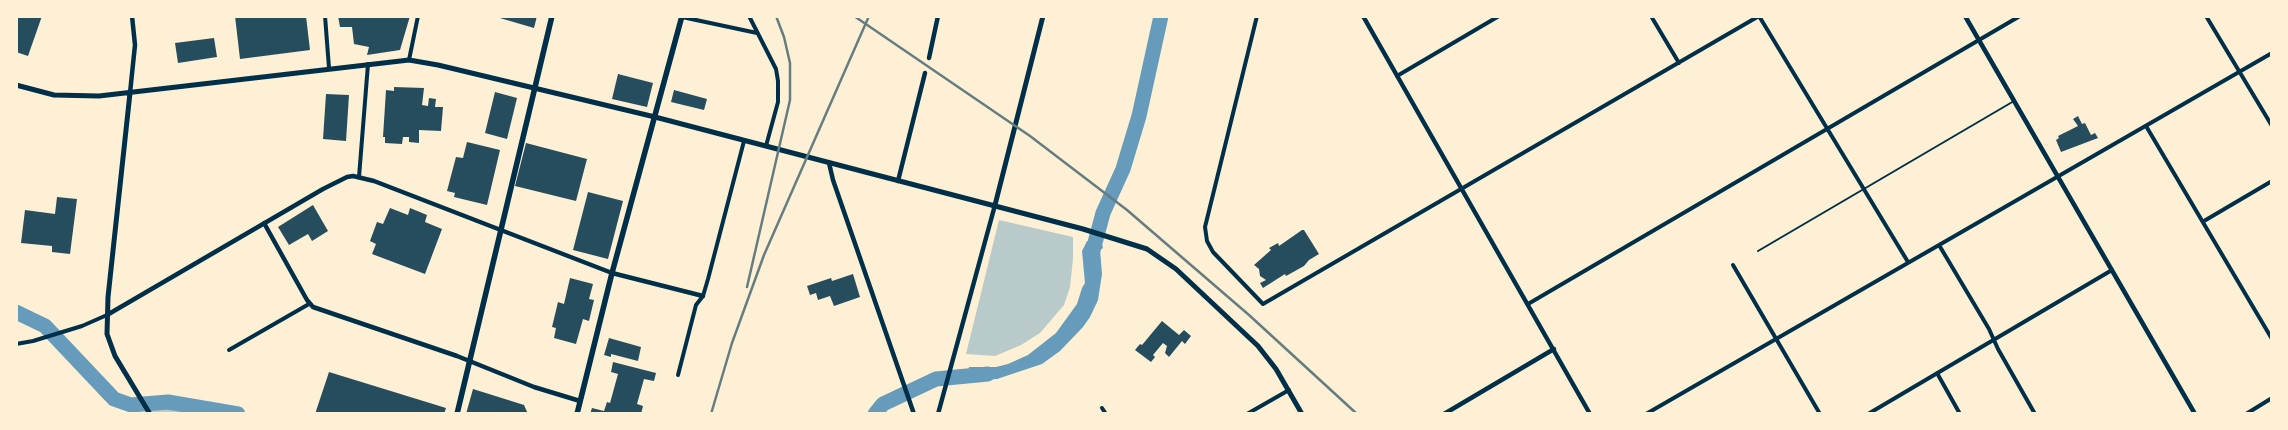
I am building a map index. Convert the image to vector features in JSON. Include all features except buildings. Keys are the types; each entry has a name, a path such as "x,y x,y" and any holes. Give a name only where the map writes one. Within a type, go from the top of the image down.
{"main road":[{"path":"457,414 552,16"},
{"path":"995,205 1043,16"},
{"path":"577,414 612,274 682,17"},
{"path":"16,85 47,94 71,96 130,92 408,60 438,65 655,117 995,205 1083,229 1147,250 1176,268 1258,346 1272,363 1302,414"},
{"path":"130,92 107,315 107,334 111,348 150,414"}],"street":[{"path":"130,92 135,45 132,16"},
{"path":"325,16 329,68"},
{"path":"408,60 418,16"},
{"path":"749,16 776,69 778,80 778,102 766,146"},
{"path":"929,58 938,16"},
{"path":"1257,16 1205,227 1206,241 1213,252 1263,304 1759,16 1908,262"},
{"path":"1364,16 1590,414"},
{"path":"1397,76 1499,16"},
{"path":"1652,16 1679,63"},
{"path":"1965,16 2195,414"},
{"path":"1528,304 2020,16"},
{"path":"2206,16 2272,126"},
{"path":"682,17 757,33"},
{"path":"1646,414 2272,52"},
{"path":"359,177 368,64"},
{"path":"898,181 925,73"},
{"path":"2146,126 2204,221 2272,339"},
{"path":"678,375 696,305 703,296 744,141"},
{"path":"829,163 833,180 913,413"},
{"path":"16,344 69,330 107,315 347,177 359,177 612,274 703,296"},
{"path":"2204,221 2272,181"},
{"path":"938,414 955,359 995,205"},
{"path":"264,223 309,304 319,310 448,353 534,387 580,401"},
{"path":"1939,245 2035,414"},
{"path":"1734,265 1820,414"},
{"path":"1868,414 2112,270"},
{"path":"229,350 309,304"},
{"path":"1444,414 1554,349"},
{"path":"1937,373 1960,414"},
{"path":"1247,414 1289,390"},
{"path":"2246,414 2272,398"},
{"path":"1102,408 1106,414"}],"lane":[{"path":"1758,251 2014,101"}],"shaded area":[{"path":"999,220 1073,237 1070,287 1064,305 1040,333 1021,345 995,356 966,354"},
{"path":"168,402 238,414 150,414 142,404"}],"water":[{"path":"1087,241 1102,244 1103,248 1100,250 1102,274 1098,300 1083,327 1060,351 1042,364 997,379 967,381 969,367 996,367 1008,364 1028,355 1056,333 1077,304 1085,283 1082,251"}],"waterway":[{"path":"1093,260 1092,254 1103,213 1123,169 1139,116 1161,16"},
{"path":"16,312 45,326 114,399 131,405 168,402 238,414"},
{"path":"875,414 883,404 936,379 988,374"}],"railway":[{"path":"747,287 790,100 790,63 784,37 776,16"},
{"path":"854,16 1030,136 1127,210 1249,315 1357,414"},
{"path":"711,414 732,343 764,255 869,16"}]}
